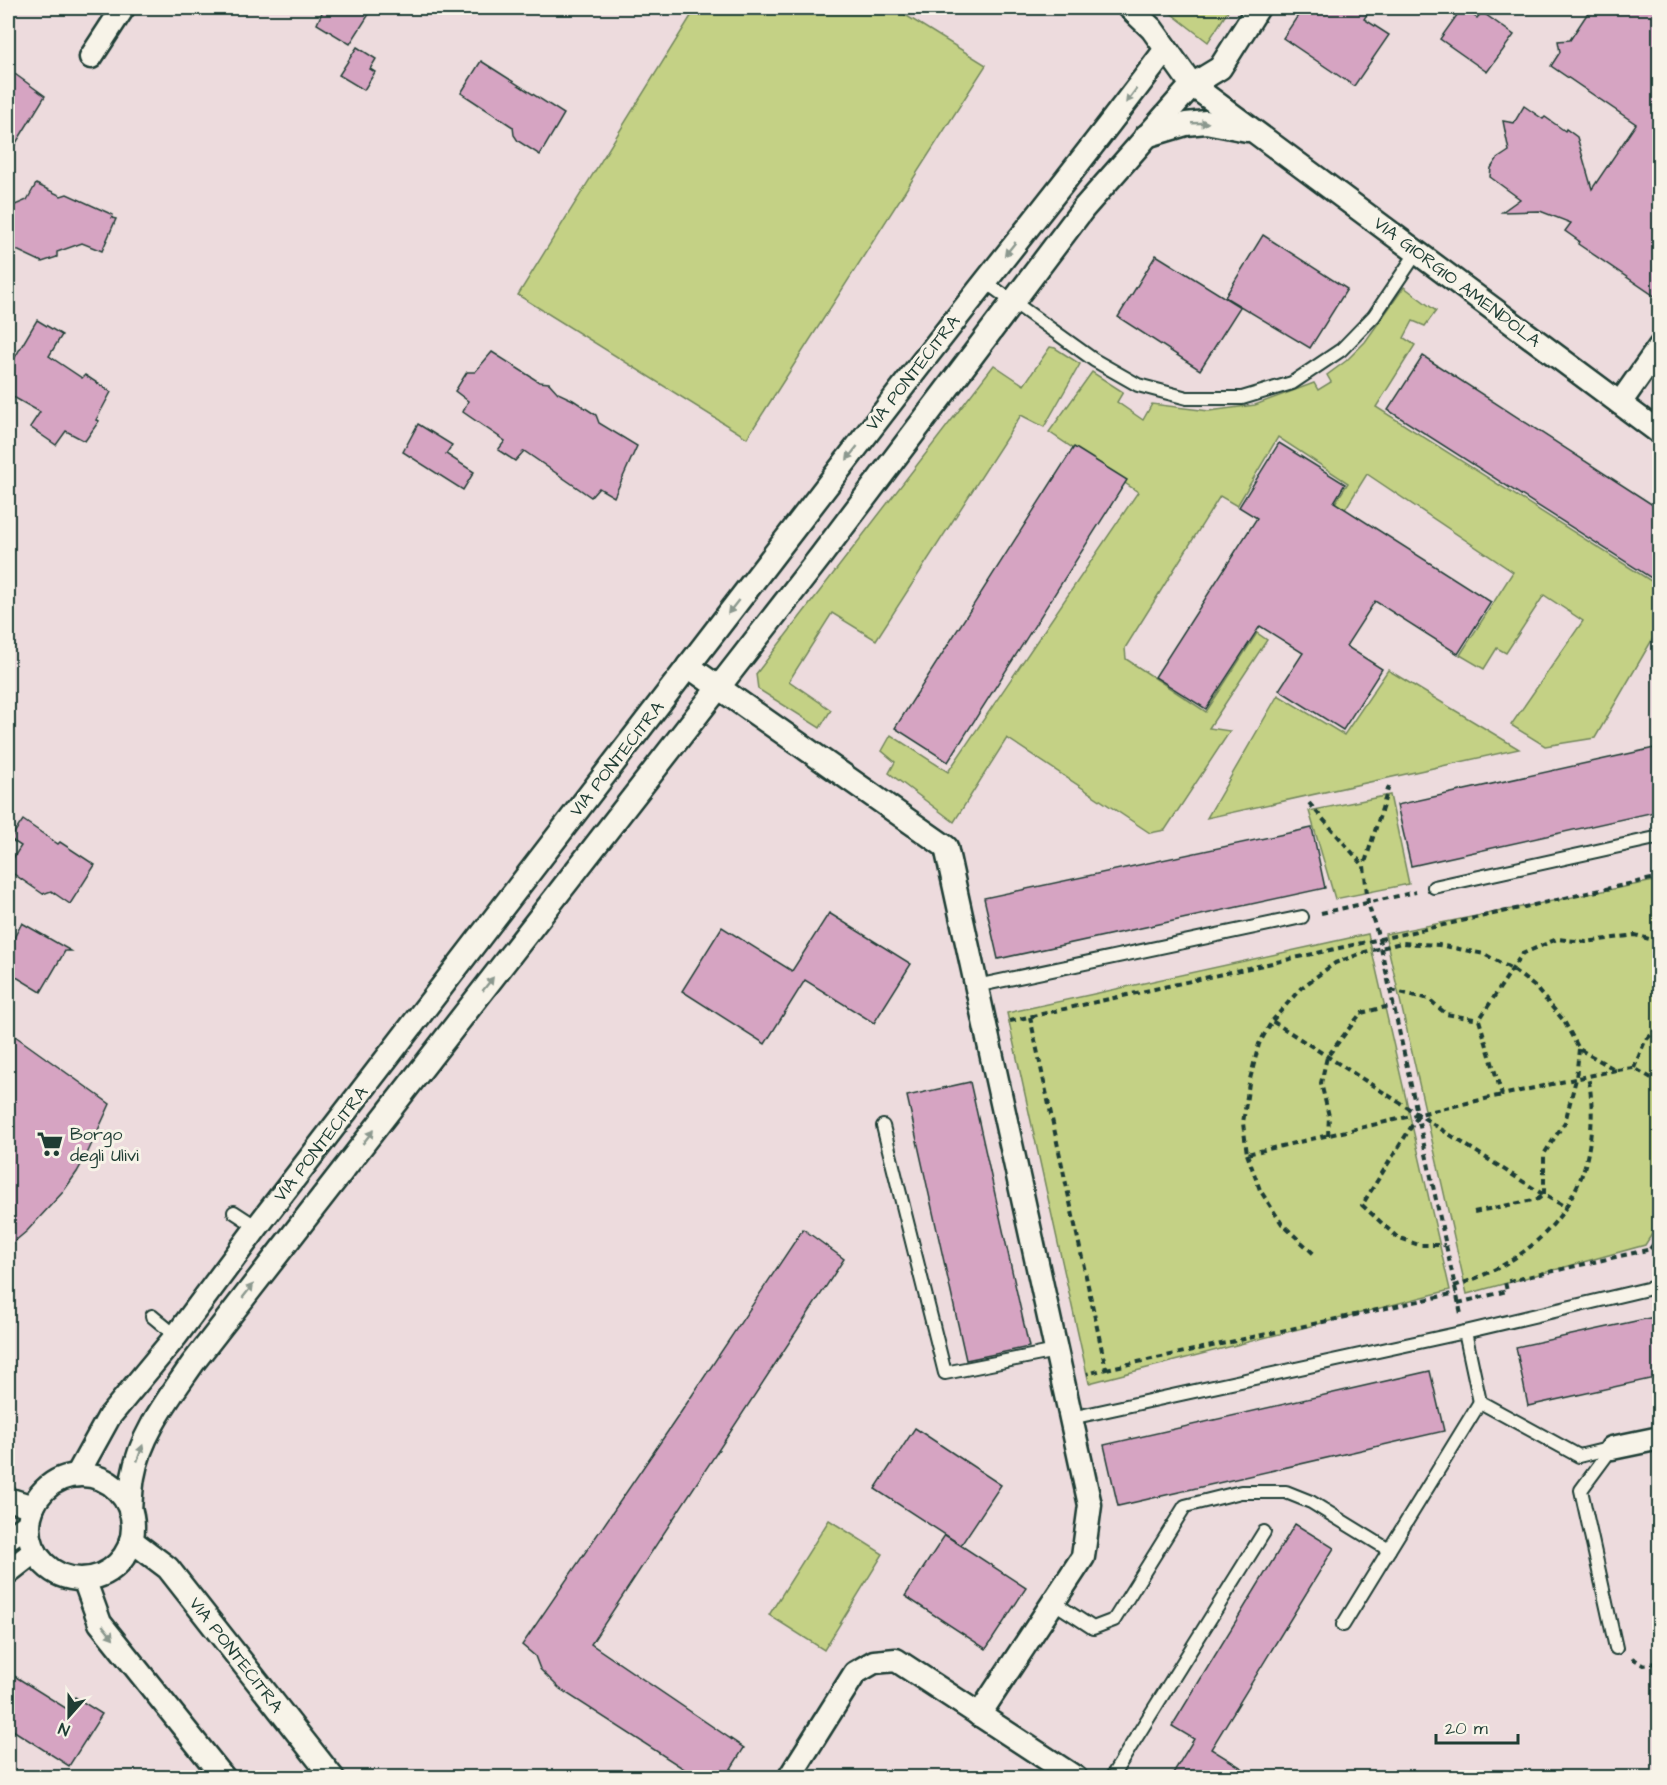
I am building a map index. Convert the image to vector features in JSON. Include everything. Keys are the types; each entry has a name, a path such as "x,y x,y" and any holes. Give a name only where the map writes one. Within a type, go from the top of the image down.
{"street":[{"path":"91,57 123,8"},
{"name":"VIA GIORGIO AMENDOLA","path":"1130,8 1152,29 1192,85 1659,433"},
{"name":"VIA PONTECITRA","path":"130,1510 133,1477 142,1445 164,1405 193,1363 820,557 1083,209 1192,85 1220,68 1258,8"},
{"name":"VIA PONTECITRA","path":"77,1475 109,1417 176,1336 257,1227 984,281 1166,49"},
{"name":"VIA GIORGIO AMENDOLA","path":"1146,136 1186,124 1206,122 1254,132"},
{"path":"1620,404 1659,346"},
{"path":"688,666 946,847 1090,1505 1083,1557 979,1715"},
{"path":"1612,1448 1659,1438"},
{"path":"8,1538 31,1515 46,1487 60,1479 77,1475 100,1478 111,1484 124,1498 130,1510 133,1528 131,1540 124,1556 105,1573 84,1579 66,1577 42,1562 35,1551 29,1534 31,1515"},
{"path":"8,1499 31,1515"},
{"name":"VIA PONTECITRA","path":"131,1540 168,1568 333,1778"},
{"path":"8,1572 35,1551"},
{"path":"84,1579 100,1623 224,1778"},
{"path":"789,1778 855,1673 874,1662 896,1660 1076,1778"}],"lane":[{"path":"984,281 1094,360 1138,385 1187,398 1242,398 1292,382 1341,350 1374,316 1417,252"},
{"path":"1434,887 1659,837"},
{"path":"976,986 1302,917"},
{"path":"883,1126 945,1373 1056,1351"},
{"path":"234,1212 257,1227"},
{"path":"1071,1418 1465,1332 1659,1286"},
{"path":"152,1316 176,1336"},
{"path":"1343,1625 1480,1402 1465,1332"},
{"path":"1480,1402 1579,1456 1612,1448"},
{"path":"1612,1448 1581,1490 1616,1648"},
{"path":"1053,1602 1093,1628 1114,1620 1185,1506 1241,1492 1286,1492 1311,1502 1389,1550"},
{"path":"1111,1778 1264,1532"}],"path":[{"path":"1389,786 1364,866 1368,903 1391,990 1465,1332"},
{"path":"1309,803 1364,866"},
{"path":"985,1026 1659,877"},
{"path":"1302,917 1434,887"},
{"path":"1502,1095 1479,1020 1522,954 1557,939 1586,942 1635,935 1659,942"},
{"path":"1314,1254 1282,1224 1260,1190 1247,1154 1243,1123 1249,1083 1259,1044 1272,1021 1300,988 1335,963 1401,943 1439,945 1484,954 1512,969 1534,986 1564,1021 1579,1049 1616,1070"},
{"path":"1391,990 1429,999 1446,1014 1479,1020"},
{"path":"1328,1136 1329,1116 1321,1083 1328,1057 1361,1013 1394,1005"},
{"path":"1029,1017 1106,1369"},
{"path":"1272,1021 1566,1207"},
{"path":"1634,1068 1645,1041 1659,1026"},
{"path":"1544,1195 1544,1154 1565,1122 1576,1079 1579,1049"},
{"path":"1247,1154 1616,1070 1634,1068 1659,1083"},
{"path":"1454,1286 1495,1270 1528,1250 1558,1220 1580,1181 1590,1143 1591,1090 1588,1077"},
{"path":"1419,1116 1362,1205 1397,1237 1419,1245 1445,1245"},
{"path":"1474,1212 1538,1199 1544,1195"},
{"path":"1650,1249 1659,1235"},
{"path":"1458,1303 1507,1291 1505,1282 1659,1247"},
{"path":"1062,1380 1456,1293"},
{"path":"1644,1665 1659,1662"}],"green space":[{"path":"696,8 894,8 986,65 747,438 518,295"},
{"path":"1164,8 1230,8 1208,42"},
{"path":"1404,287 1436,311 1425,326 1413,321 1404,338 1415,345 1376,407 1659,586 1659,628 1595,738 1545,746 1511,725 1583,621 1544,595 1506,653 1497,648 1484,669 1460,655 1513,572 1367,474 1334,527 1324,520 1348,483 1278,437 1237,506 1220,496 1125,648 1126,659 1206,712 1257,633 1267,640 1209,728 1230,731 1165,830 1150,833 1007,738 954,822 889,773 895,762 882,751 891,735 948,772 1138,492 1049,432 1092,372 1123,392 1117,402 1143,420 1152,404 1209,411 1255,405 1314,383 1318,390 1331,382 1327,375 1346,361 1365,342"},
{"path":"1050,347 1080,364 1044,427 1021,415 876,640 832,613 789,681 831,710 820,728 758,689 756,674 994,365 1024,385"},
{"path":"1388,670 1519,749 1207,818 1278,695 1344,735"},
{"path":"1390,795 1409,884 1335,899 1309,811"},
{"path":"1659,880 1659,1223 1645,1245 1467,1294 1385,934"},
{"path":"1368,934 1450,1290 1089,1383 1007,1013"},
{"path":"829,1520 883,1554 824,1650 769,1615"}],"building":[{"path":"324,8 373,8 350,44 317,24"},
{"path":"1303,8 1371,8 1364,19 1389,35 1354,86 1283,38"},
{"path":"1462,8 1477,18 1482,12 1514,35 1487,72 1440,39"},
{"path":"1591,8 1659,8 1659,299 1578,244 1579,241 1565,231 1571,223 1540,211 1502,212 1520,199 1490,177 1491,168 1497,159 1509,151 1503,121 1514,123 1524,106 1577,137 1592,189 1636,124 1551,66 1560,52 1558,41 1570,40"},
{"path":"357,47 376,59 370,69 375,72 364,90 339,75"},
{"path":"481,61 564,114 540,155 518,141 513,127 461,93"},
{"path":"8,69 45,96 8,156"},
{"path":"36,184 61,196 67,194 113,215 112,218 116,219 102,251 82,243 57,252 57,257 42,262 8,246 8,208 27,200"},
{"path":"1263,235 1347,289 1310,348 1225,297"},
{"path":"1156,255 1240,307 1200,370 1118,317"},
{"path":"37,320 62,335 49,356 82,378 85,375 111,392 96,420 99,421 85,441 66,431 56,445 30,427 40,412 8,394 8,369"},
{"path":"492,352 539,382 549,383 558,393 596,415 599,423 637,446 614,497 599,488 591,497 524,451 515,461 498,450 505,441 463,412 468,401 455,391 467,372 475,372"},
{"path":"1423,356 1659,509 1659,583 1388,410"},
{"path":"418,424 452,445 446,454 474,472 463,490 403,452"},
{"path":"1279,443 1345,484 1334,502 1491,602 1458,654 1375,601 1346,646 1382,669 1343,730 1279,690 1303,653 1260,626 1206,709 1155,677 1257,518 1239,507"},
{"path":"1074,447 1127,480 948,762 895,728"},
{"path":"1659,747 1659,811 1411,866 1397,805"},
{"path":"23,820 58,844 60,842 95,865 70,904 51,891 43,894 8,870 8,866 21,846 10,839"},
{"path":"1312,828 1325,888 998,959 984,898"},
{"path":"829,913 911,964 874,1023 805,980 765,1044 682,991 722,927 792,971"},
{"path":"22,923 71,951 65,951 41,992 8,972 8,949"},
{"name":"Borgo degli Ulivi","path":"8,1031 110,1104 87,1154 63,1192 27,1231 8,1247"},
{"path":"970,1082 1029,1347 966,1360 907,1096"},
{"path":"803,1229 844,1259 591,1644 744,1748 725,1778 698,1778 560,1689 540,1669 535,1656 522,1645"},
{"path":"1659,1316 1659,1377 1528,1406 1516,1347"},
{"path":"1430,1371 1444,1431 1118,1506 1104,1445"},
{"path":"915,1428 1001,1485 961,1545 875,1489"},
{"path":"1295,1524 1334,1548 1211,1749 1258,1778 1170,1778 1194,1739 1172,1726"},
{"path":"945,1535 1026,1588 986,1649 905,1596"},
{"path":"8,1672 67,1709 75,1697 102,1714 69,1766 8,1727"}],"place":[{"name":"Borgo degli Ulivi","path":"50,1144"}]}
